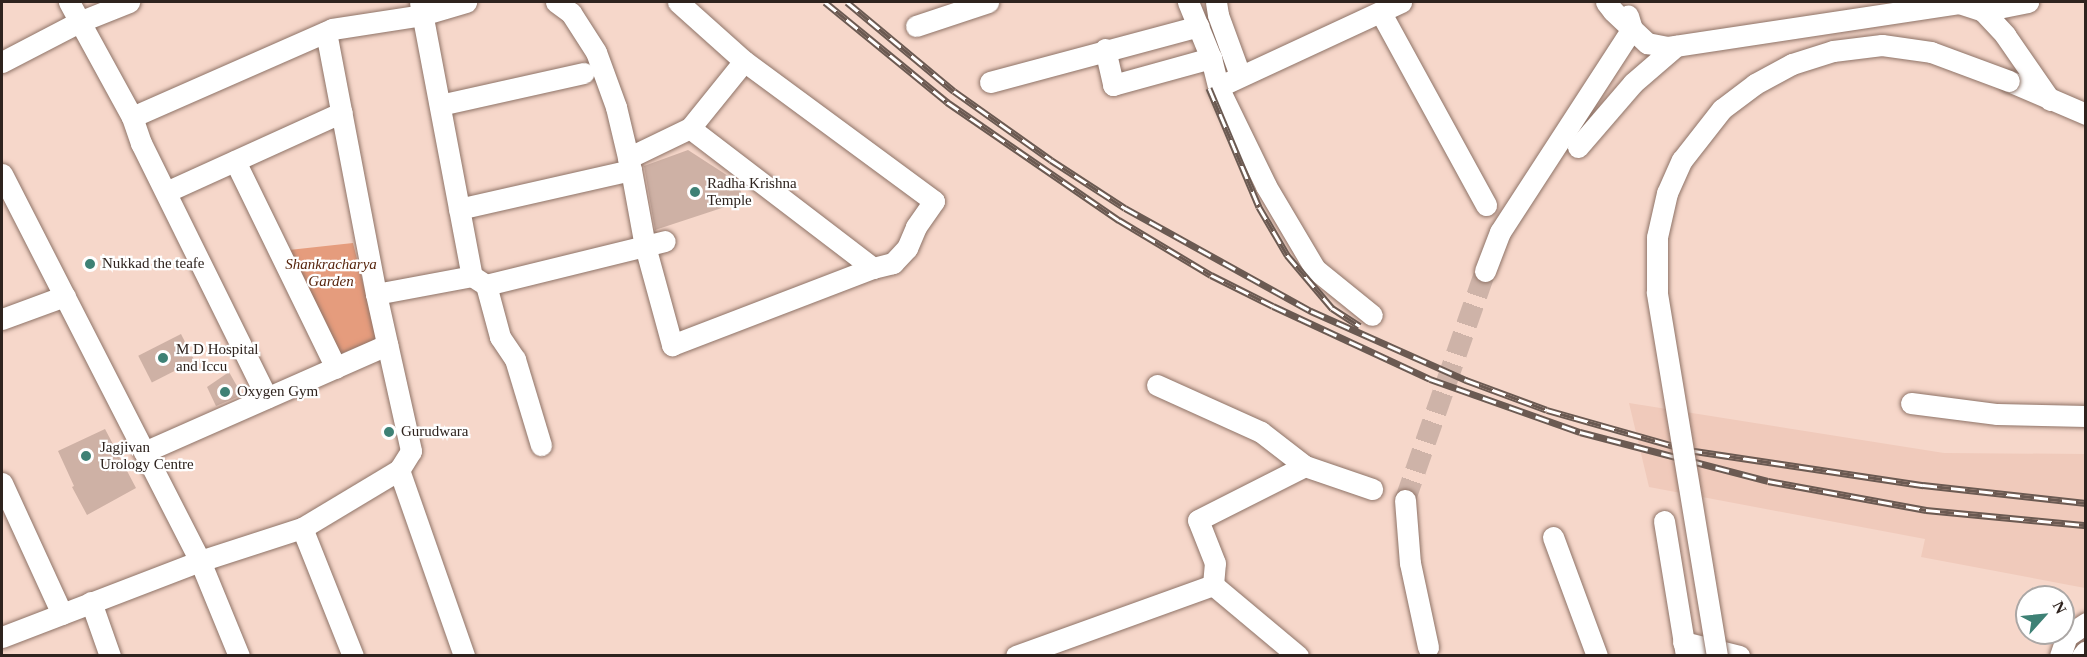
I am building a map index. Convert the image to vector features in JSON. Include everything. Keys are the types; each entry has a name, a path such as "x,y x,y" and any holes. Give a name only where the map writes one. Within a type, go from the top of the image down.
{"street":[{"path":"69,2 132,117 166,192 267,398"},
{"path":"2,62 79,22 129,2"},
{"path":"132,117 326,32 421,8 466,2"},
{"path":"556,2 571,13 596,52 616,107 630,164 655,244 672,345 873,268 893,263 907,248 916,228 934,201 744,61 678,2"},
{"path":"916,26 988,2"},
{"path":"1188,2 1211,58 1218,87 1266,186 1315,269 1372,315"},
{"path":"1216,2 1218,15 1240,75"},
{"path":"1218,87 1401,2"},
{"path":"1614,4 1632,29 1647,43 1676,46 1920,5 1959,3 1983,11 2028,2"},
{"path":"421,8 459,208 479,280 500,337 515,359 541,445"},
{"path":"1983,11 2005,36 2050,100"},
{"path":"1381,13 1486,204"},
{"path":"990,82 1199,26"},
{"path":"1485,271 1500,232 1632,29"},
{"path":"2,637 200,561 302,528 399,470 411,451 376,294 326,32"},
{"path":"1717,656 1657,292 1657,237 1667,193 1682,160 1722,109 1755,84 1792,64 1833,51 1882,45 1931,52 2009,81 2085,114"},
{"path":"1578,147 1633,83 1676,46"},
{"path":"1105,50 1113,85 1211,58"},
{"path":"1617,51 1620,63 1633,83"},
{"path":"459,208 630,164 690,128 744,61"},
{"path":"440,105 583,73"},
{"path":"166,192 342,112"},
{"path":"690,128 873,268"},
{"path":"235,161 336,368"},
{"path":"2,174 200,561 239,656"},
{"path":"376,294 479,280 655,244"},
{"path":"2,320 65,296"},
{"path":"144,452 387,345"},
{"path":"1157,386 1261,432 1305,466 1372,489"},
{"path":"1911,403 1997,414 2085,416"},
{"path":"1213,585 1215,563 1198,520 1305,466"},
{"path":"399,470 464,656"},
{"path":"2,483 10,520 62,614"},
{"path":"1405,500 1410,563 1428,647"},
{"path":"1664,521 1685,649 1739,656"},
{"path":"302,528 353,656"},
{"path":"1553,537 1597,656"},
{"path":"1016,656 1213,585"},
{"path":"1213,585 1298,656"},
{"path":"91,602 110,656"},
{"path":"2060,656 2067,636 2085,623"},
{"path":"2082,656 2085,651"}],"shaded area":[{"path":"1629,403 1944,453 2085,454 2085,588 1921,557 1925,539 1649,487"}],"green space":[{"name":"Shankracharya Garden","path":"353,243 377,339 340,354 289,250"}],"building":[{"name":"Radha Krishna Temple","path":"688,150 739,183 743,201 655,230 644,166"},
{"path":"181,334 195,361 152,383 138,356"},
{"name":"Oxygen Gym","path":"229,372 242,395 216,406 207,387"},
{"path":"105,429 136,488 87,515 72,487 74,486 58,451"}],"tunnel":[{"path":"1405,500 1485,271"}],"railway":[{"path":"825,2 947,102 1119,220 1211,275 1430,379 1580,432 1768,481 1926,510 2086,525"},
{"path":"847,2 954,91 1051,160 1125,208 1311,311 1466,380 1547,410 1688,450 1923,485 2086,503"},
{"path":"1209,88 1259,207 1287,255 1332,308 1360,326"}],"place":[{"name":"Radha Krishna Temple","path":"695,192"},
{"name":"Nukkad the teafe","path":"90,264"},
{"name":"M D Hospital and Iccu","path":"163,358"},
{"name":"Oxygen Gym","path":"225,392"},
{"name":"Gurudwara","path":"389,432"},
{"name":"Jagjivan Urology Centre","path":"86,456"}]}
